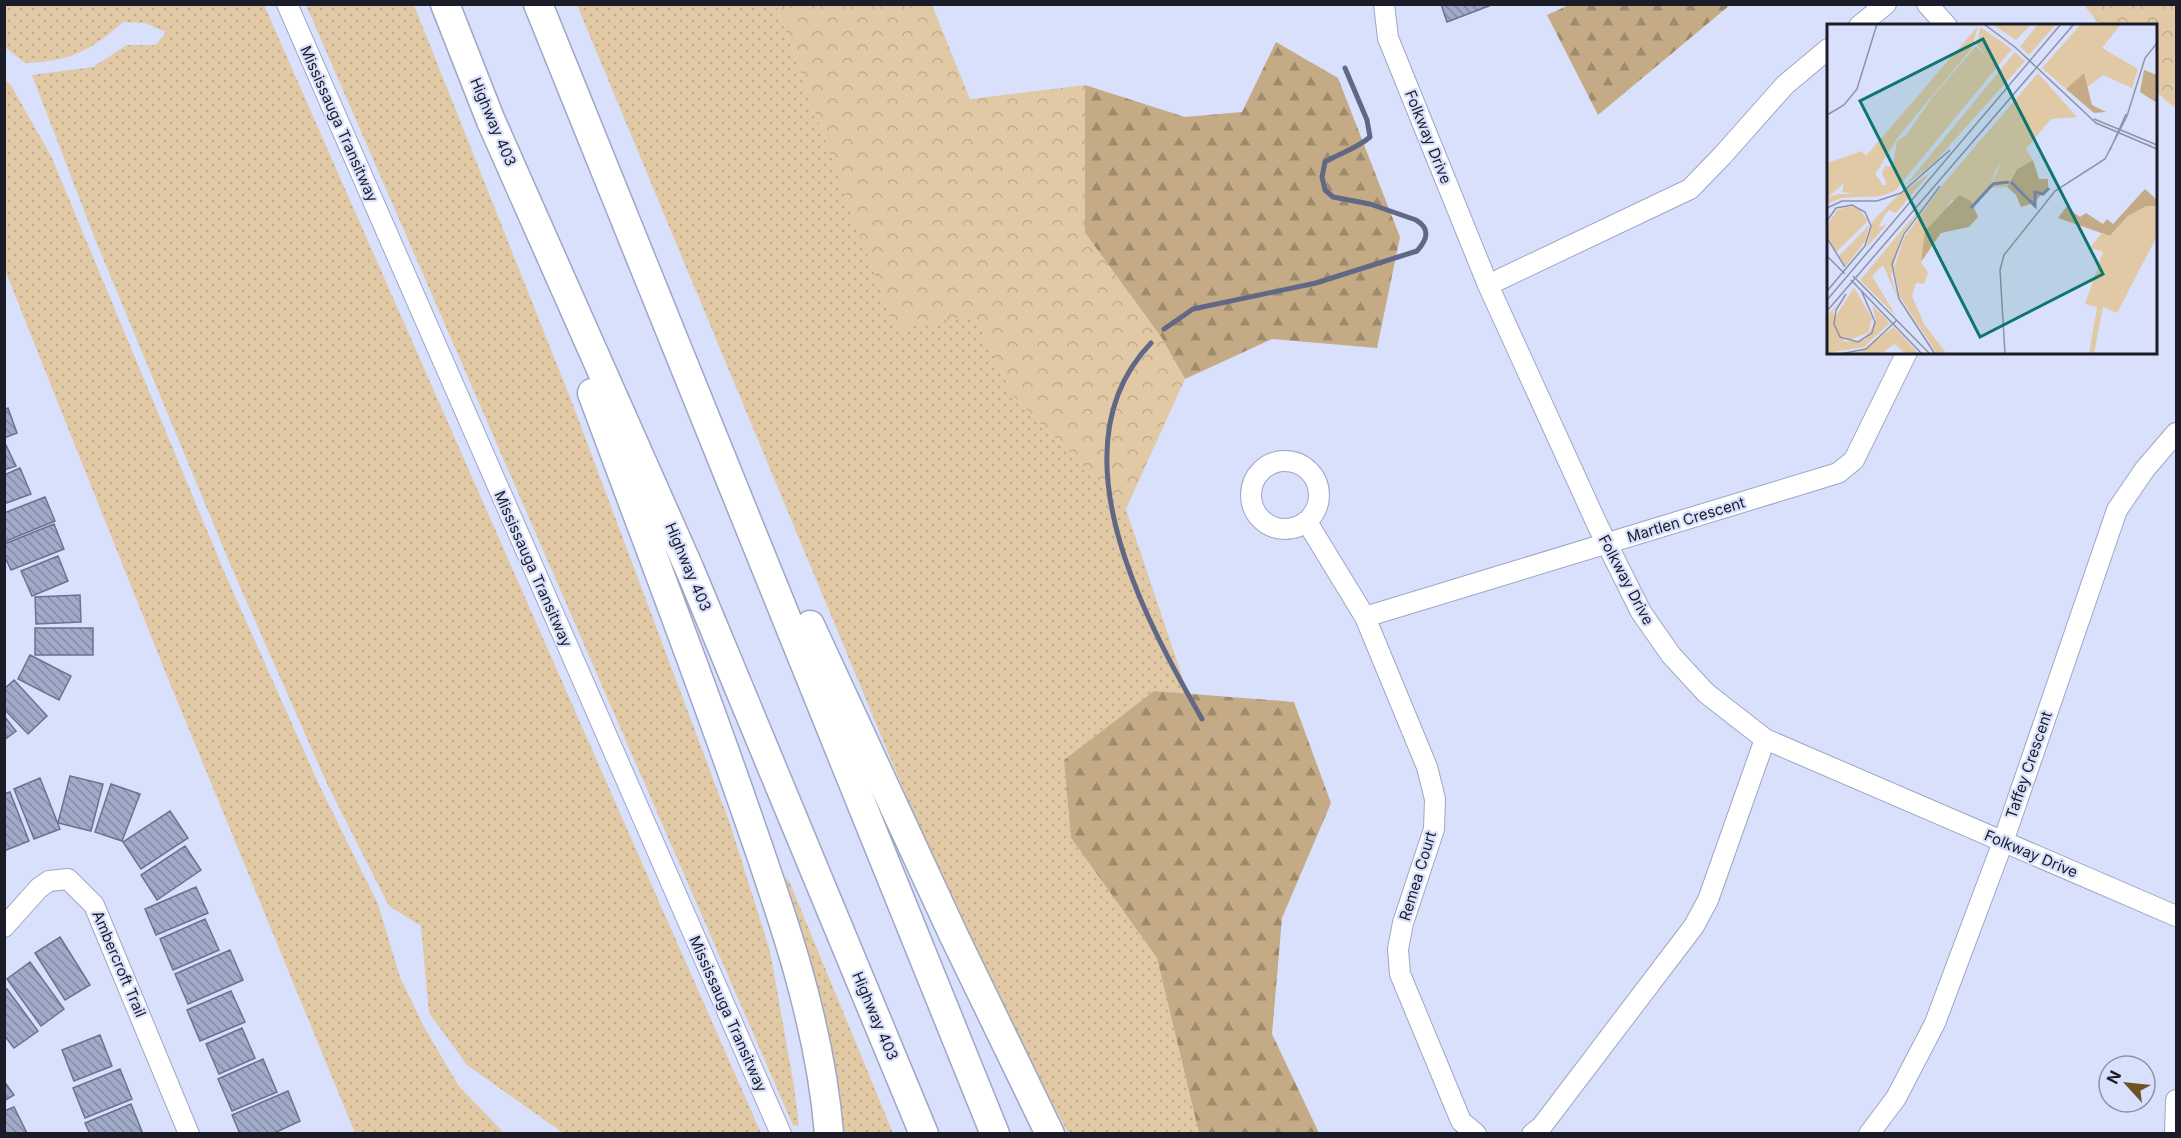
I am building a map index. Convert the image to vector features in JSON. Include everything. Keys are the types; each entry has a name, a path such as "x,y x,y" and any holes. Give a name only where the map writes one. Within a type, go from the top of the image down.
{"highway":[{"name":"Highway 403","path":"444,4 491,122 690,570 924,1134"},
{"path":"538,4 995,1134"},
{"path":"491,122 663,581 761,854 810,1017 818,1053 829,1134"},
{"path":"782,603 810,625 954,936 1050,1134"}],"street":[{"name":"Mississauga Transitway","path":"286,4 779,1130"},
{"name":"Folkway Drive","path":"1384,4 1388,38 1488,285 1606,544 1641,612 1671,655 1706,693 1765,739 2176,916"},
{"path":"1861,24 1886,4"},
{"path":"1927,4 1945,24"},
{"path":"1488,285 1690,189 1785,85 1827,50"},
{"name":"Martlen Crescent","path":"1365,617 1838,473 1854,460 1905,354"},
{"name":"Taffey Crescent","path":"1869,1134 1896,1098 1935,1023 2003,842 2117,510 2145,469 2176,433"},
{"name":"Remea Court","path":"1306,522 1365,617 1427,767 1435,798 1434,829 1403,923 1398,948 1400,974 1461,1120 1476,1134"},
{"path":"1532,1134 1542,1126 1694,926 1708,900 1765,739"},
{"name":"Ambercroft Trail","path":"4,927 39,888 49,881 68,879 94,905 189,1134"},
{"path":"2175,1134 2176,1100"}],"green space":[{"path":"5,4 264,5 761,1133 563,1133 467,1065 429,1013 421,926 389,906 329,788 233,571 95,239 32,75 93,67 127,45 156,45 166,32 145,23 123,22 100,41 78,53 55,60 25,63 5,47"},
{"path":"306,5 414,5 573,405 730,824 770,951 799,1126 793,1125"},
{"path":"577,5 776,5 895,329 974,315 1014,397 1126,509 1188,694 1154,691 1064,760 1071,838 1157,958 1199,1133 1068,1133 1019,1039 922,834"},
{"path":"776,5 932,5 970,99 1085,85 1085,233 1161,337 1185,379 1126,509 1014,397 974,315 895,330"},
{"path":"1569,5 1730,5 1598,115 1547,15"},
{"path":"2084,5 2176,5 2176,109 2157,93 2157,24 2099,24"},
{"path":"1276,42 1338,78 1400,237 1377,348 1272,339 1185,379 1161,337 1085,233 1085,85 1185,117 1242,112"},
{"path":"4,78 12,87 51,156 226,576 321,789 378,904 400,977 423,1025 458,1085 504,1133 355,1133 167,676 5,270"},
{"path":"1154,691 1294,702 1331,803 1282,918 1272,1034 1319,1133 1199,1133 1157,958 1071,838 1064,760"},
{"path":"786,877 893,1133 842,1133 786,887"}],"building":[{"path":"1441,4 1494,4 1447,22"},
{"path":"8,408 17,433 4,438 4,410"},
{"path":"4,441 16,466 4,470"},
{"path":"20,468 31,494 4,504 4,475"},
{"path":"45,497 55,521 4,542 4,513"},
{"path":"54,524 64,549 11,570 4,555 4,544"},
{"path":"58,556 68,581 32,596 21,571"},
{"path":"80,595 81,622 36,624 35,597"},
{"path":"35,628 93,628 93,655 35,655"},
{"path":"30,655 71,676 59,700 18,679"},
{"path":"14,680 47,716 28,734 4,709 4,689"},
{"path":"4,716 16,731 4,740"},
{"path":"70,776 103,784 91,831 58,823"},
{"path":"40,778 60,829 34,839 14,789"},
{"path":"111,784 140,794 122,841 95,832"},
{"path":"10,792 29,841 4,851 4,794"},
{"path":"170,811 188,838 141,869 123,842"},
{"path":"185,846 201,870 157,900 141,875"},
{"path":"196,887 208,913 156,935 145,909"},
{"path":"205,919 219,950 173,970 160,939"},
{"path":"60,937 90,985 65,1000 35,953"},
{"path":"230,950 243,980 188,1004 175,974"},
{"path":"30,962 64,1009 41,1026 7,979"},
{"path":"7,989 38,1031 14,1048 4,1035 4,992"},
{"path":"231,991 245,1022 200,1041 187,1010"},
{"path":"242,1028 255,1058 219,1074 206,1044"},
{"path":"100,1035 112,1066 74,1081 62,1050"},
{"path":"263,1059 277,1092 232,1111 218,1079"},
{"path":"120,1069 132,1099 85,1118 73,1088"},
{"path":"4,1081 14,1095 4,1101"},
{"path":"288,1091 300,1121 272,1134 240,1134 232,1115"},
{"path":"131,1104 143,1134 90,1134 85,1123"},
{"path":"14,1107 26,1134 4,1134 4,1111"}],"waterway":[{"path":"1164,329 1193,309 1316,283 1417,251 1420,247 1426,235 1421,223 1370,204 1333,197 1325,190 1322,177 1325,162 1370,137 1367,120 1345,68"},
{"path":"1151,343 1122,385 1109,431 1108,481 1117,532 1134,583 1156,632 1202,719"}]}
